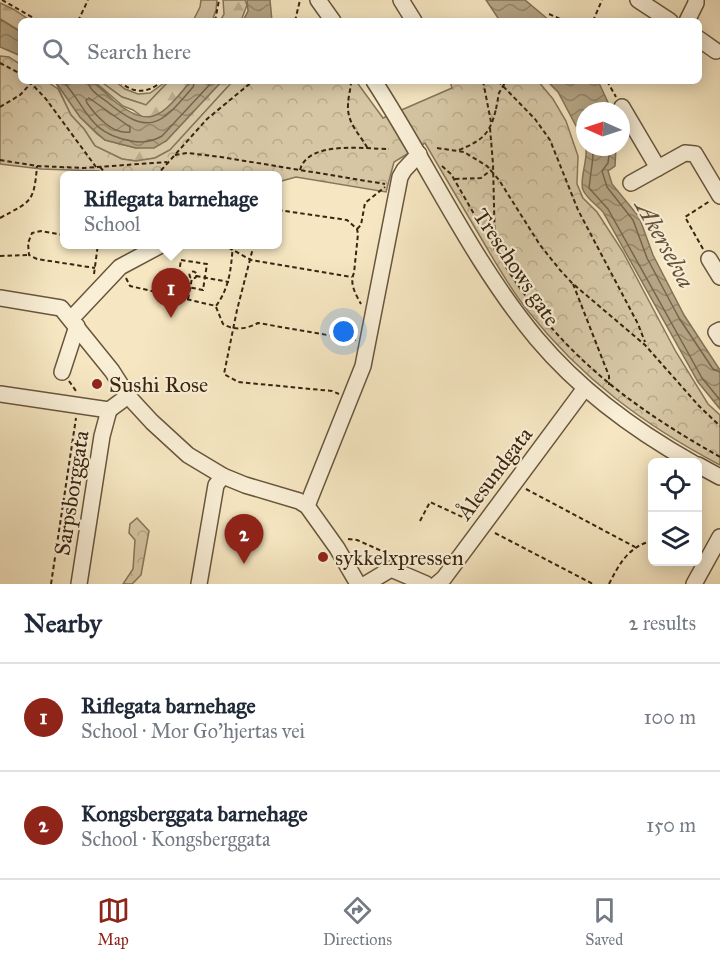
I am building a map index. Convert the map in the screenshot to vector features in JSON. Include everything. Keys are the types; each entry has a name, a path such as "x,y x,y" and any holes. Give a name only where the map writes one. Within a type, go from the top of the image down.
{"street":[{"path":"318,0 331,18"},
{"path":"401,0 412,18"},
{"path":"638,0 665,18"},
{"path":"688,18 696,0"},
{"path":"702,41 716,51"},
{"name":"Treschows gate","path":"376,84 504,297 538,340 585,388 639,431 686,458"},
{"path":"630,121 658,168"},
{"path":"630,183 685,153 695,154 720,195"},
{"path":"307,506 363,366 400,177 419,154"},
{"path":"62,372 74,322 120,267 154,249"},
{"path":"709,259 720,277"},
{"path":"0,298 56,306 66,312 128,396 152,422 188,454 223,476 307,506 337,548 358,584"},
{"path":"720,330 716,332 720,339"},
{"name":"Ålesundgata","path":"437,584 444,578 515,484 585,388"},
{"path":"0,394 109,410 128,396"},
{"name":"Sarpsborggata","path":"80,584 102,436 109,410"},
{"path":"702,467 720,477"},
{"path":"199,584 216,485 223,476"},
{"path":"694,584 720,537"},
{"path":"366,584 392,569 426,584"}],"path":[{"path":"2,0 34,18"},
{"path":"79,18 88,0"},
{"path":"216,18 219,0"},
{"path":"296,18 300,0"},
{"path":"594,18 602,0"},
{"path":"549,14 558,18"},
{"path":"0,63 18,72"},
{"path":"0,107 20,95 29,84"},
{"path":"33,84 102,171"},
{"path":"123,84 128,88 143,91 152,89 158,84"},
{"path":"160,171 207,119 250,84"},
{"path":"351,84 349,115 355,130 368,149"},
{"path":"484,84 491,127 495,249"},
{"path":"501,84 531,115 550,140 574,203 638,324 645,345"},
{"path":"459,150 477,142 491,127 504,84"},
{"path":"300,170 306,159 319,151 389,148"},
{"path":"437,148 459,150 475,158 492,172 536,240 572,283 645,345 699,406 720,426"},
{"path":"175,155 187,153 221,157 388,185 365,203 361,225 357,229"},
{"path":"0,160 37,166 98,167 167,162"},
{"path":"0,218 28,203 34,192 37,166"},
{"path":"442,166 454,179 524,294 568,347 609,385 643,411 720,457"},
{"path":"454,179 481,178 492,172"},
{"path":"709,259 685,217 720,195"},
{"path":"282,211 346,220 357,229 359,242 352,277 354,293 373,317"},
{"path":"29,255 28,243 32,233 41,231 60,234"},
{"path":"94,276 97,249"},
{"path":"253,249 224,374 238,382 332,391 350,399"},
{"path":"216,306 229,282 232,250 251,260 352,277"},
{"path":"0,256 29,255 37,259 95,268"},
{"path":"181,260 207,264 205,278 203,290 177,285 181,260"},
{"path":"188,299 192,278 189,274 193,272 195,262"},
{"path":"120,267 130,286 216,306"},
{"path":"193,272 196,276"},
{"path":"192,278 196,276 229,282"},
{"path":"572,283 609,376 609,385"},
{"path":"216,306 223,324 234,328 249,328 258,323 337,335 368,343"},
{"path":"51,584 76,406 76,392 62,372"},
{"path":"515,484 635,547"},
{"path":"420,521 430,502 483,526 593,584"},
{"path":"61,524 66,525"},
{"path":"609,584 619,566 635,547 648,542"}],"green space":[{"path":"201,0 217,0 213,18 194,18"},
{"path":"223,0 245,0 247,5 242,18 222,18 224,14"},
{"path":"0,3 26,18 18,18 18,30 0,19"},
{"path":"0,56 9,57 18,63 18,84 50,84 58,89 71,115 95,146 122,159 136,161 155,158 170,150 230,84 358,84 383,118 452,88 451,84 540,84 566,121 576,156 578,156 577,184 583,198 597,212 623,252 676,352 708,404 720,415 720,465 640,417 592,379 549,336 509,285 425,143 394,162 386,192 296,177 282,181 282,171 41,169 0,164"},
{"path":"56,84 80,117 97,134 105,140 136,148 166,141 219,84 230,84 170,150 155,158 136,161 122,159 95,146 71,115"},
{"path":"97,84 104,84 122,97 146,105 166,84 188,84 165,110 152,117 144,118 123,106"},
{"path":"104,84 119,84 138,94 150,93 166,84 146,105 122,97"},
{"path":"137,518 149,531 141,575 132,584 123,584 133,569 135,540 129,533 130,524"}],"water":[{"path":"247,0 270,0 272,18 244,18 248,11"},
{"path":"486,0 525,0 546,18 498,18"},
{"path":"0,19 18,30 18,55 0,47"},
{"path":"57,84 95,84 127,110 148,117 165,110 188,84 219,84 166,141 154,148 136,148 105,140 80,117"},
{"path":"550,84 599,84 608,102 576,102 576,126 558,92"},
{"path":"586,156 616,156 615,166 608,171 612,184 639,217 653,255 684,315 720,370 720,409 698,382 603,212 583,190 582,181"}],"place":[{"name":"Riflegata barnehage","path":"171,318"},
{"name":"Sushi Rose","path":"97,384"},
{"name":"sykkelxpressen","path":"323,557"},
{"name":"Kongsberggata barnehage","path":"244,564"}],"water label":[{"name":"Akerselva","path":"665,244"}]}
